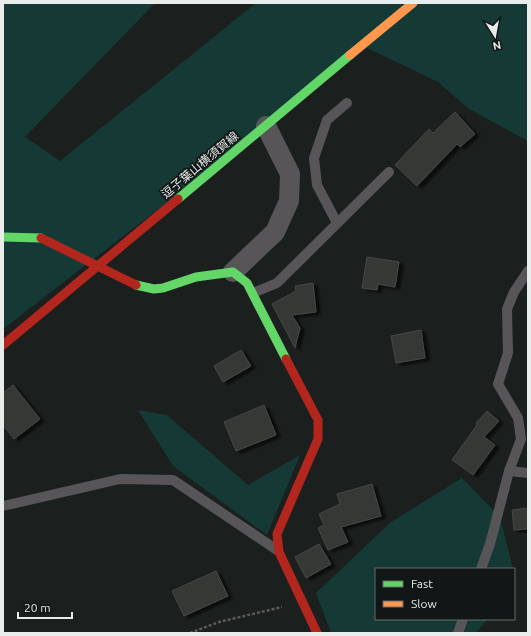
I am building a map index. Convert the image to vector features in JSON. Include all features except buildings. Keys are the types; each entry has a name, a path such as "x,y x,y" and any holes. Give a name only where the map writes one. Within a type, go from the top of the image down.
{"street":[{"name":"逗子葉山横須賀線","path":"3,345 413,3"},
{"path":"3,237 41,238 136,285 154,289 163,288 196,277 233,272 275,232 289,201 290,174 266,126"},
{"path":"233,272 247,283 253,293 318,420 318,440 277,534 279,552 317,633"}],"lane":[{"path":"337,223 317,185 314,158 327,120 347,103"},
{"path":"253,293 277,283 389,172"},
{"path":"481,568 490,544 509,471 521,439 518,418 498,384 508,353 507,309 514,292 528,271"},
{"path":"509,471 528,472"},
{"path":"3,506 120,479 173,480 279,552"},
{"path":"458,633 463,620"}],"path":[{"path":"190,633 219,622 302,602"}],"shaded area":[{"path":"3,3 155,3 25,137 60,161 256,3 528,3 528,141 469,109 438,82 367,48 3,329"},
{"path":"138,410 167,415 248,485 300,455 267,535 173,466"},
{"path":"462,478 500,517 513,568 375,568 375,620 486,620 476,633 331,633 316,593 391,522"}],"traffic: fast":[{"path":"178,199 350,55"},
{"path":"3,237 41,238"},
{"path":"136,285 154,289 163,288 196,277 233,272 247,283 286,359"}],"traffic: slow":[{"path":"350,55 413,3"}],"traffic: jam":[{"path":"3,345 178,199"},
{"path":"41,238 136,285"},
{"path":"286,359 318,420 318,439 277,534 279,552 317,633"}]}
